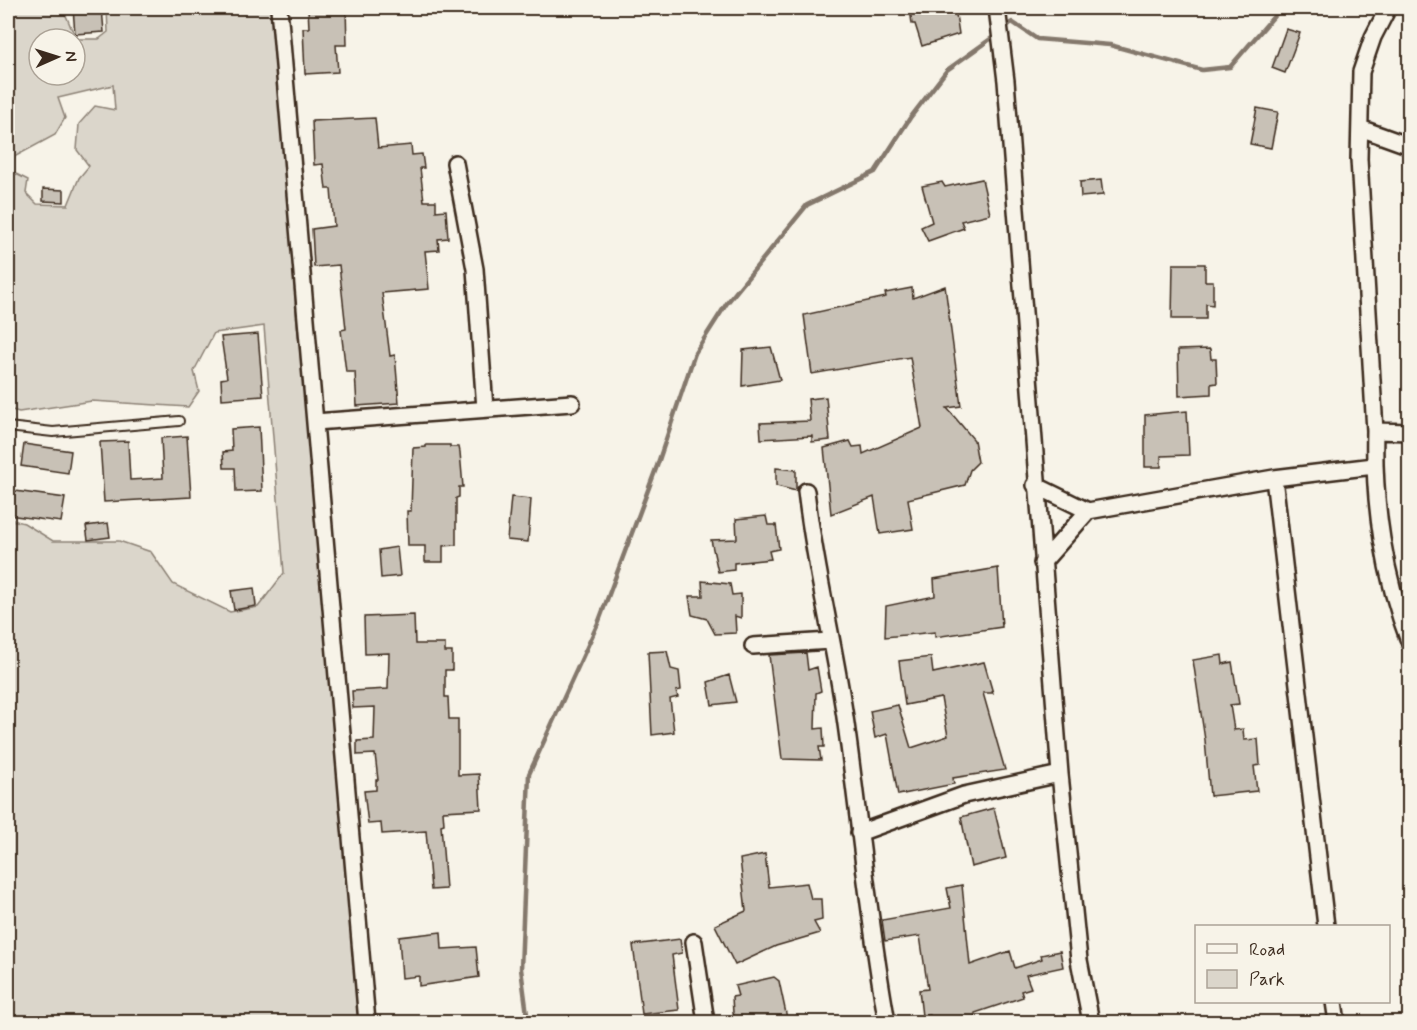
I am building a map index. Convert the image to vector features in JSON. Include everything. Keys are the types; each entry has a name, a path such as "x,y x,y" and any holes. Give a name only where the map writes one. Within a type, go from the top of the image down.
{"street":[{"path":"279,8 367,1023"},
{"path":"1388,8 1373,37 1361,72 1359,159 1375,430 1374,466 1383,544 1399,616 1410,644"},
{"path":"998,13 1060,774 1079,960 1091,1023"},
{"path":"1360,128 1410,146"},
{"path":"455,163 475,269 485,409"},
{"path":"315,422 572,403"},
{"path":"1375,430 1410,432"},
{"path":"1035,485 1088,511 1274,478 1374,466"},
{"path":"1274,478 1326,925"},
{"path":"806,491 812,544 846,724 859,833 887,1023"},
{"path":"1042,563 1088,511"},
{"path":"753,646 830,641"},
{"path":"859,833 964,795 1060,774"},
{"path":"694,942 706,1023"},
{"path":"1334,1003 1337,1023"}],"lane":[{"path":"8,427 53,432 179,421"}],"green space":[{"path":"8,8 61,8 71,27 27,27 27,87 87,87 87,39 99,39 108,32 107,8 275,8 296,312 330,663 358,1022 8,1022 8,519 24,523 53,541 119,541 151,552 173,584 230,612 258,607 284,573 264,326 214,333 194,371 199,391 188,407 92,401 19,412 8,409","holes":["113,85 115,110 95,106 79,124 77,150 89,166 79,178 68,205 37,204 26,193 28,180 10,171 14,157 55,135 65,118 58,98"]}],"building":[{"path":"73,8 102,8 104,32 87,33 87,27 74,27"},
{"path":"308,8 346,8 347,45 336,45 338,72 305,74 303,28 309,28"},
{"path":"910,8 955,8 959,34 922,46 915,24 912,24"},
{"path":"1286,29 1300,33 1285,73 1272,68"},
{"path":"1257,108 1278,112 1271,148 1250,144"},
{"path":"375,118 378,148 411,145 412,155 422,154 424,168 420,168 424,201 436,201 436,211 446,210 448,238 438,239 439,250 425,251 429,289 382,293 390,356 395,355 399,403 357,406 355,372 346,372 341,330 346,329 339,265 314,267 312,229 334,226 331,189 326,189 323,164 314,165 312,121"},
{"path":"982,179 990,214 961,221 964,228 928,241 921,227 932,222 922,186 942,182 945,187"},
{"path":"1101,180 1103,195 1081,197 1080,182"},
{"path":"43,189 64,190 64,202 43,201"},
{"path":"1173,264 1205,264 1205,281 1213,281 1213,305 1206,304 1206,319 1172,319"},
{"path":"945,286 961,406 947,408 974,440 978,462 970,470 965,485 908,499 913,529 880,534 874,497 831,514 824,448 850,441 853,447 862,446 863,454 922,428 910,357 812,374 804,315 886,297 885,293 912,288 913,298"},
{"path":"258,334 263,396 222,399 221,379 227,378 221,337"},
{"path":"771,347 780,380 742,386 743,350"},
{"path":"1210,349 1211,359 1216,359 1217,383 1211,384 1211,394 1179,396 1178,350"},
{"path":"826,397 830,440 812,442 812,436 761,439 760,423 810,421 808,399"},
{"path":"1187,411 1189,455 1161,456 1161,467 1145,467 1145,415"},
{"path":"259,427 262,491 236,492 235,468 224,468 223,452 232,451 231,429"},
{"path":"187,436 191,497 104,502 100,442 128,441 130,480 163,478 161,438"},
{"path":"24,444 71,451 68,473 21,466"},
{"path":"426,445 450,445 450,447 459,447 460,452 463,487 459,487 459,497 456,498 456,545 443,546 443,562 425,562 425,546 408,546 407,511 411,511 413,448 426,447"},
{"path":"776,468 796,470 796,491 776,486"},
{"path":"8,490 65,498 61,522 8,515"},
{"path":"511,497 531,499 528,542 507,540"},
{"path":"766,516 768,525 776,525 779,549 769,551 771,559 734,563 734,570 718,572 711,540 737,539 736,519"},
{"path":"108,523 110,537 88,540 86,526"},
{"path":"397,547 400,576 381,578 379,550"},
{"path":"998,568 1002,627 935,637 935,632 885,637 886,606 935,596 934,579"},
{"path":"702,581 730,584 732,595 741,594 741,618 735,616 736,633 715,634 707,619 692,615 689,596 703,596"},
{"path":"254,588 256,606 234,610 231,591"},
{"path":"414,615 415,644 445,644 445,652 452,652 452,670 445,670 445,697 448,697 449,719 458,719 458,775 479,774 481,809 443,811 444,824 441,825 446,889 431,890 426,831 382,834 381,823 368,824 364,791 376,790 376,780 378,780 375,754 357,755 357,741 374,740 375,707 353,708 352,691 388,689 389,653 365,654 364,617"},
{"path":"667,651 671,669 679,671 681,690 676,691 678,697 670,699 674,732 652,735 648,652"},
{"path":"806,653 808,670 817,667 821,691 816,693 815,729 823,728 824,747 819,747 821,760 782,759 769,655"},
{"path":"1222,655 1223,664 1232,662 1239,704 1230,705 1234,730 1243,729 1244,740 1258,739 1260,765 1254,766 1257,791 1210,796 1205,740 1193,660"},
{"path":"931,657 933,673 984,662 993,693 983,693 1005,770 953,778 954,784 898,795 887,734 875,738 870,711 898,705 911,748 948,736 941,698 905,705 899,661"},
{"path":"729,675 736,702 712,705 708,682"},
{"path":"994,808 1006,858 971,867 961,817"},
{"path":"765,854 769,887 807,883 811,899 821,899 822,920 814,922 820,933 776,946 735,965 715,925 746,911 740,859"},
{"path":"962,885 970,965 1010,951 1015,968 1042,959 1041,955 1060,951 1063,967 1026,975 1031,988 1021,991 1023,997 975,1013 975,1017 932,1023 930,1015 922,1016 919,990 928,989 920,936 885,941 882,920 951,908 947,888"},
{"path":"441,932 442,949 476,947 479,977 419,986 419,976 402,978 399,937"},
{"path":"680,939 682,953 672,955 679,1010 642,1014 633,945"},
{"path":"774,977 779,981 788,1023 738,1023 733,1013 732,997 738,996 735,986"}],"waterway":[{"path":"1003,29 1012,22 1037,39 1110,45 1202,70 1230,67 1281,8"},
{"path":"528,1022 521,969 529,774 599,621 657,466 695,353 727,303 807,205 875,172 910,118 947,70 996,35"}]}
